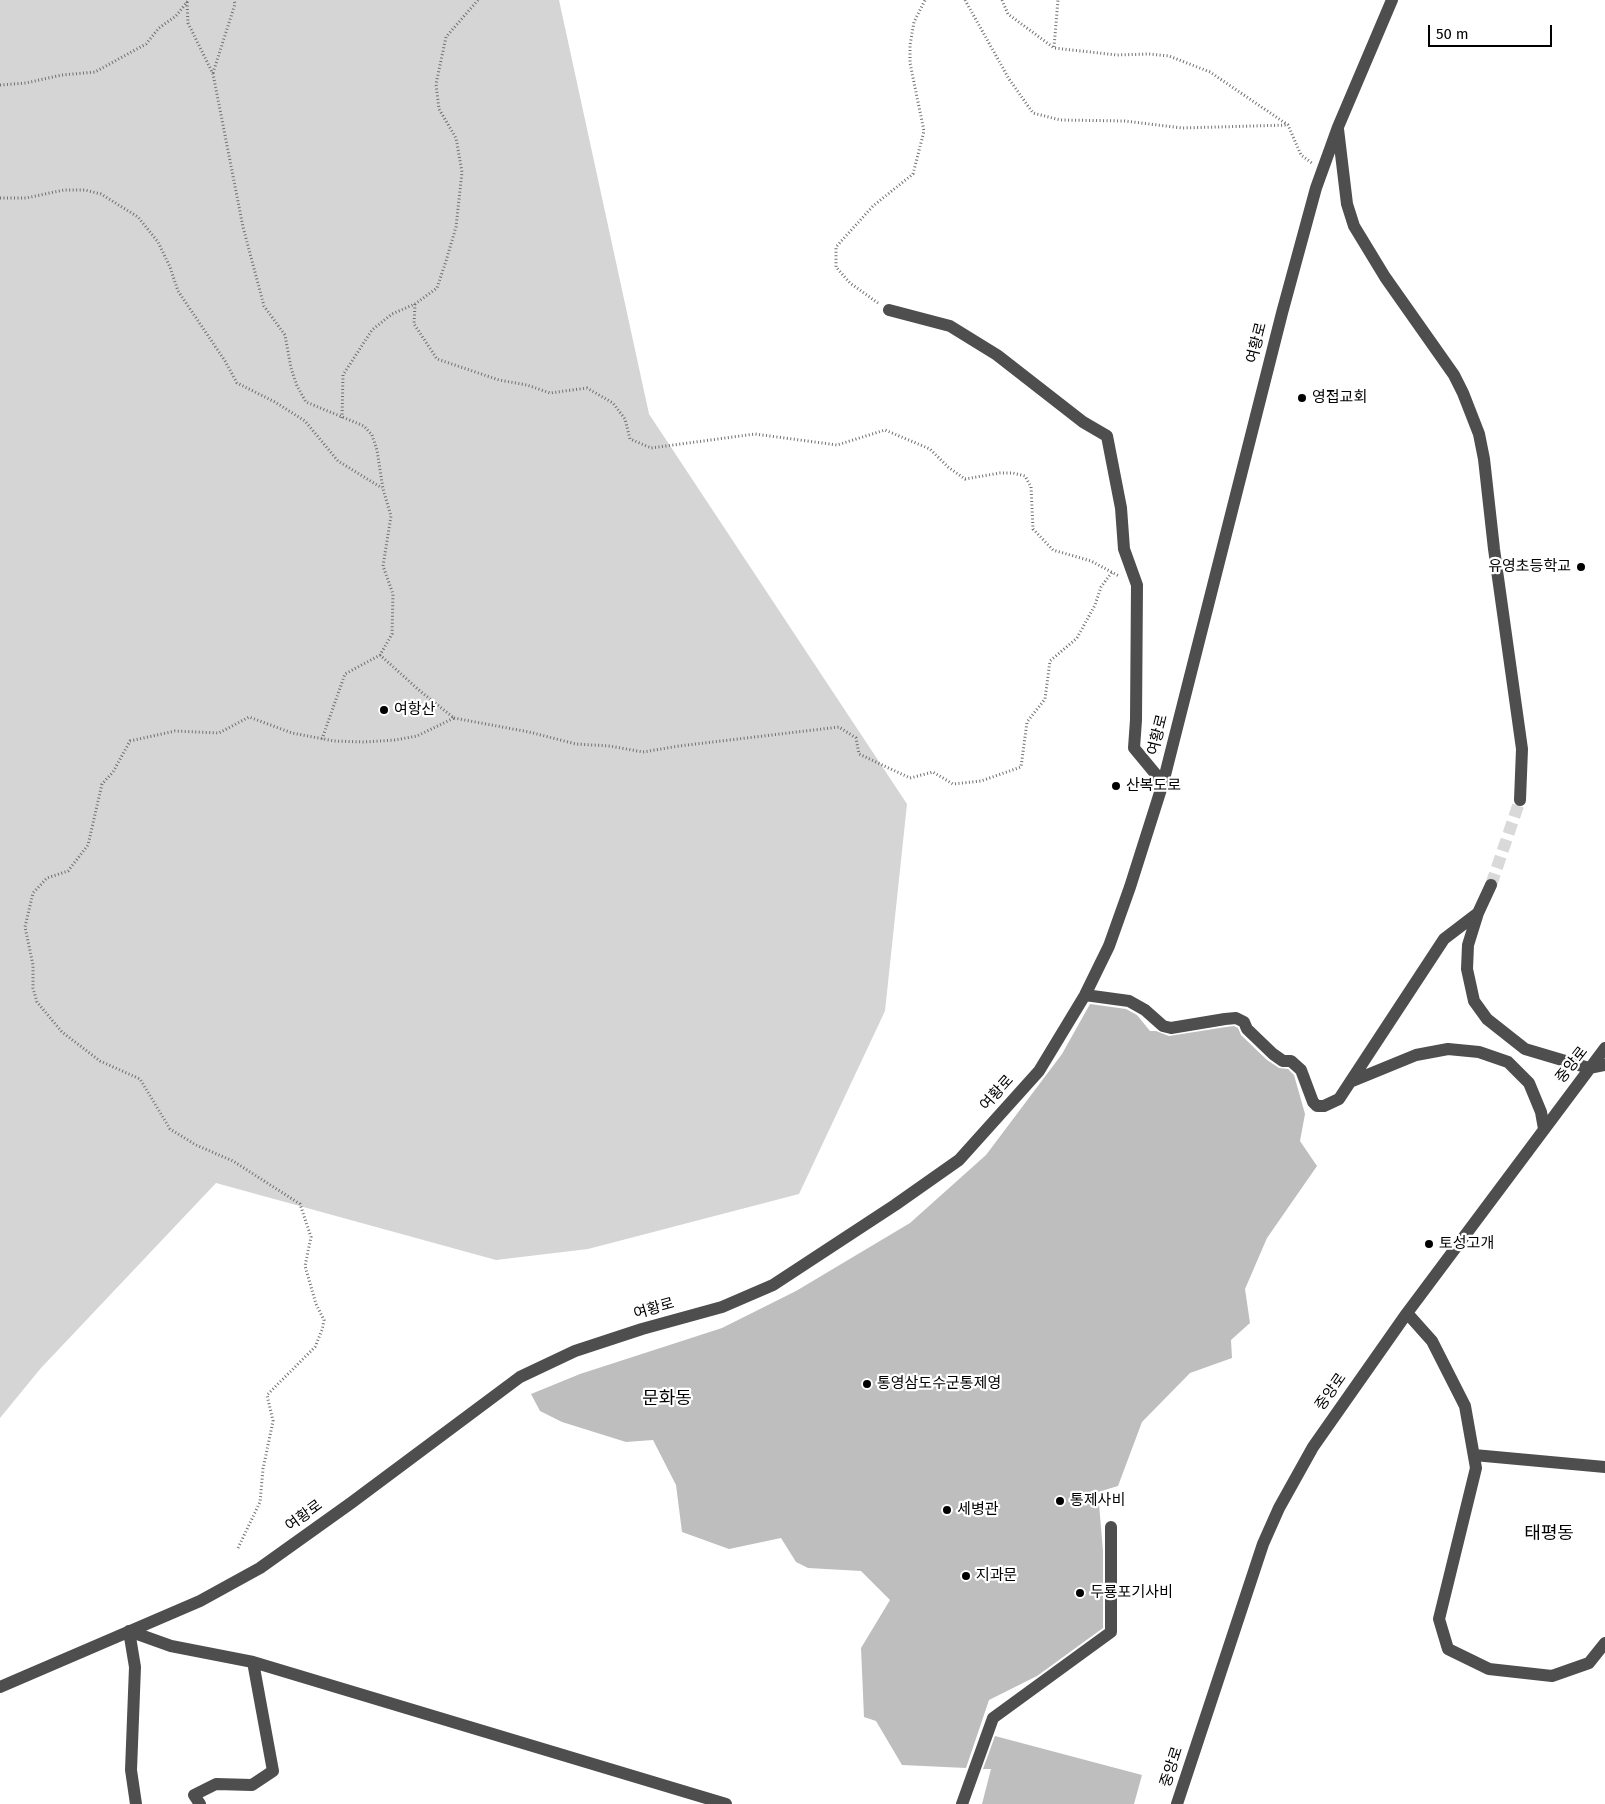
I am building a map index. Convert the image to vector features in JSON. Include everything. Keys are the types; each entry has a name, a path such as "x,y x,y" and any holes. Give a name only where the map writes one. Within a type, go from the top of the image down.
{"street":[{"name":"여황로","path":"0,1687 200,1601 260,1568 520,1376 575,1351 642,1329 722,1307 773,1285 895,1205 959,1160 1039,1071 1085,995 1110,946 1130,887 1163,783 1282,313 1322,171 1338,127 1392,0"},
{"path":"1338,127 1347,204 1354,226 1385,277 1454,375 1463,392 1479,434 1484,459 1494,549 1522,749 1520,800"},
{"path":"889,310 950,326 997,355 1083,422 1108,436 1121,508 1124,549 1137,586 1134,748 1163,783"},
{"path":"1491,884 1478,914 1468,945 1467,969 1474,1001 1487,1019 1524,1049 1589,1068 1605,1065"},
{"path":"1085,995 1129,1001 1145,1010 1163,1026 1171,1028 1236,1018 1244,1022 1247,1029 1273,1054 1284,1061 1291,1061 1301,1070 1313,1102 1317,1106 1324,1106 1339,1099 1444,940 1478,914"},
{"path":"1350,1082 1416,1055 1448,1048 1479,1052 1508,1062 1529,1083 1544,1129"},
{"name":"중앙로","path":"1177,1804 1263,1544 1279,1508 1313,1446 1407,1313 1605,1048"},
{"path":"1407,1313 1432,1341 1465,1406 1476,1468 1439,1619 1448,1649 1489,1669 1552,1676 1590,1663 1605,1643"},
{"path":"1474,1455 1605,1467"},
{"path":"962,1804 993,1718 1111,1632 1111,1527"},
{"path":"136,1804 131,1770 135,1667 129,1631 170,1646 253,1662 726,1804"},
{"path":"200,1804 194,1795 216,1784 252,1785 274,1771 253,1662"}],"path":[{"path":"213,74 235,4 234,0"},
{"path":"342,418 343,375 372,330 392,314 415,304 437,288 456,227 462,172 456,138 439,109 436,84 446,37 478,0"},
{"path":"889,310 845,278 836,267 836,247 873,206 914,174 924,131 910,63 910,44 914,22 925,0"},
{"path":"965,0 1008,79 1033,113 1060,120 1125,121 1182,128 1288,126"},
{"path":"1002,0 1008,14 1054,48 1117,55 1149,54 1169,56 1210,72 1288,126 1301,155 1322,171"},
{"path":"1054,48 1058,0"},
{"path":"188,1 188,23 206,56 213,74 243,227 264,306 285,335 294,377 306,402 364,426 372,435 377,450 382,489 391,516 383,566 393,594 392,634 380,655 345,674 322,738"},
{"path":"0,85 26,83 62,75 95,72 146,44 160,28 176,16 188,1"},
{"path":"0,198 26,198 64,190 85,190 101,194 138,217 158,242 170,267 178,291 225,360 237,383 275,402 305,422 338,461 382,489"},
{"path":"415,304 414,324 437,359 499,380 528,385 550,392 587,388 613,403 625,419 630,439 651,448 755,434 837,445 885,430 930,449 948,467 965,479 1000,473 1013,473 1024,476 1031,487 1033,529 1053,550 1091,561 1137,586"},
{"path":"380,655 454,718 529,732 576,744 610,746 643,752 839,727 856,738 859,754 910,778 933,772 953,784 981,782 1021,767 1027,722 1045,699 1050,661 1078,638 1095,605 1101,587 1112,572"},
{"path":"238,1548 260,1502 263,1469 273,1421 267,1395 315,1347 322,1330 324,1320 316,1304 305,1266 311,1237 300,1204 233,1161 196,1145 170,1129 140,1079 100,1061 62,1032 37,1002 33,988 33,965 25,927 33,893 47,878 68,871 88,845 102,784 113,772 130,741 175,731 219,733 249,717 292,733 334,741 364,742 410,738 454,718"}],"shaded area":[{"path":"0,0 559,0 649,414 907,804 885,1011 799,1194 588,1249 496,1260 216,1183 41,1368 0,1418"}],"building":[{"name":"통영삼도수군통제영","path":"1090,1004 1126,1009 1137,1015 1150,1031 1156,1031 1169,1036 1234,1026 1238,1028 1241,1035 1267,1060 1279,1068 1288,1069 1294,1075 1305,1114 1300,1141 1317,1166 1267,1238 1245,1289 1250,1323 1231,1340 1232,1358 1190,1373 1142,1422 1118,1486 1098,1492 1103,1551 1103,1628 1037,1676 989,1700 966,1768 902,1765 876,1721 864,1717 861,1648 890,1600 861,1571 808,1568 796,1562 781,1538 729,1549 682,1532 676,1485 653,1440 626,1442 562,1422 540,1411 531,1394 580,1374 722,1328 796,1291 910,1223 986,1155 1062,1054"},
{"path":"995,1736 1142,1775 1134,1804 982,1804 991,1769 983,1769"}],"tunnel":[{"path":"1491,885 1520,800"}],"place":[{"name":"영접교회","path":"1302,398"},
{"name":"유영초등학교","path":"1581,567"},
{"name":"여항산","path":"384,710"},
{"name":"산복도로","path":"1116,786"},
{"name":"토성고개","path":"1429,1244"},
{"name":"통영삼도수군통제영","path":"867,1384"},
{"name":"통제사비","path":"1060,1501"},
{"name":"세병관","path":"947,1510"},
{"name":"지과문","path":"966,1576"},
{"name":"두룡포기사비","path":"1080,1593"}],"district":[{"name":"문화동","path":"667,1399"},
{"name":"태평동","path":"1549,1534"}]}
